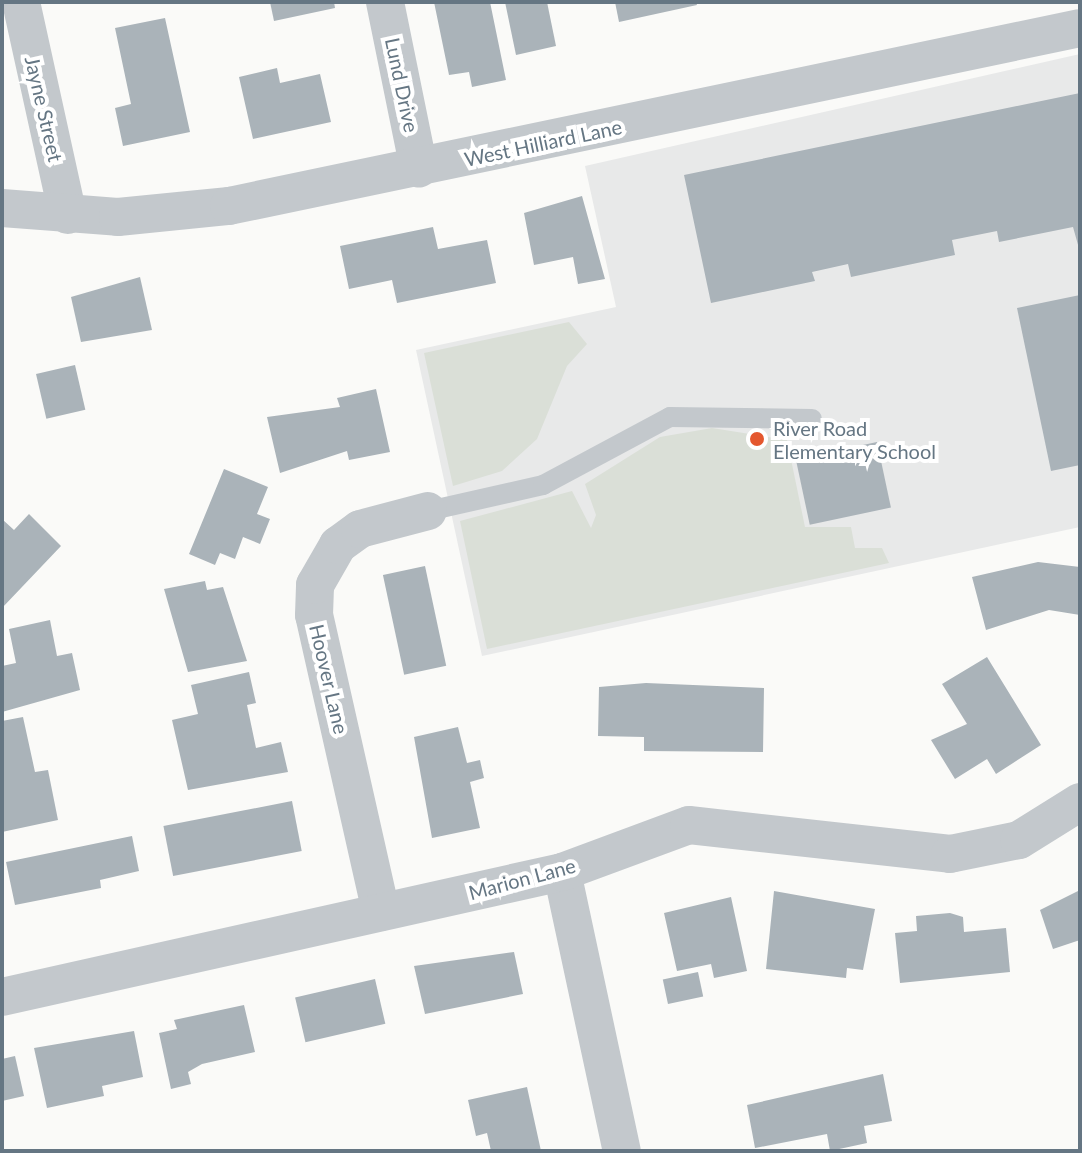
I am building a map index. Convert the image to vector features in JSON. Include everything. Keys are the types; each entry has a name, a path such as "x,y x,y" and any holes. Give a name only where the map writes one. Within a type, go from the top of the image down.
{"street":[{"name":"Jayne Street","path":"21,2 68,215"},
{"name":"Lund Drive","path":"385,2 419,169"},
{"name":"West Hilliard Lane","path":"2,208 68,215 203,210 419,169 1080,28"},
{"name":"Hoover Lane","path":"381,912 314,615 315,585 338,545 360,529 428,511"},
{"name":"Marion Lane","path":"2,997 562,872 689,825 772,829 911,854 988,850 1080,802"},
{"path":"562,872 622,1151"}],"lane":[{"path":"428,511 543,485 670,417 812,419"}],"shaded area":[{"name":"River Road Elementary School","path":"1080,54 1080,527 482,656 416,350 616,307 585,166"},
{"path":"569,322 587,344 567,366 537,439 502,471 453,486 424,353"},
{"path":"712,428 787,440 805,527 851,527 855,548 882,548 889,563 487,649 460,521 572,491 591,528 596,515 585,484 660,437"}],"building":[{"path":"270,2 334,2 335,8 274,21"},
{"path":"434,2 490,2 506,80 472,87 469,72 449,75"},
{"path":"505,2 547,2 556,46 516,55"},
{"path":"615,2 696,2 697,5 619,22"},
{"path":"165,18 190,132 123,146 115,108 131,104 115,28"},
{"path":"277,68 280,83 320,74 331,122 253,139 239,77"},
{"path":"1080,93 1080,252 1073,227 999,242 997,231 952,240 955,255 851,277 848,264 812,272 815,281 711,303 684,175"},
{"path":"582,196 605,279 578,284 573,257 534,265 524,213"},
{"path":"433,227 438,249 487,240 496,283 397,303 392,280 349,289 340,246"},
{"path":"140,277 152,330 81,342 71,297"},
{"path":"1080,295 1080,465 1051,471 1017,308"},
{"path":"75,365 85,410 46,419 36,374"},
{"path":"376,389 390,452 349,460 347,451 280,473 267,417 340,407 337,398"},
{"path":"877,442 891,508 810,525 796,459"},
{"path":"224,469 268,487 257,514 270,519 260,544 243,537 235,559 220,553 215,565 189,554"},
{"path":"29,514 61,546 2,608 2,519 14,530"},
{"path":"1038,562 1080,567 1080,615 1049,610 986,630 972,577"},
{"path":"425,566 446,666 404,675 383,575"},
{"path":"205,581 207,590 223,587 247,661 188,672 164,589"},
{"path":"50,620 57,656 72,653 80,690 2,712 2,666 16,663 9,629"},
{"path":"987,657 1041,745 996,774 987,759 955,779 931,740 967,724 942,684"},
{"path":"249,672 256,703 247,705 256,748 281,742 288,772 188,790 172,720 198,714 191,685"},
{"path":"646,683 764,688 763,752 644,751 644,737 598,736 599,687"},
{"path":"23,717 35,772 48,770 58,820 2,832 2,721"},
{"path":"458,727 467,763 480,760 484,778 470,782 480,828 432,838 414,737"},
{"path":"292,801 302,851 173,876 163,826"},
{"path":"132,836 139,871 100,880 101,888 15,905 6,862"},
{"path":"1080,890 1080,940 1053,949 1040,910"},
{"path":"774,891 875,909 863,970 847,968 846,978 766,969"},
{"path":"731,897 747,971 714,978 711,964 677,971 664,913"},
{"path":"950,913 963,917 964,932 1006,928 1010,972 900,983 895,933 917,931 916,916"},
{"path":"514,952 523,994 425,1014 414,966"},
{"path":"698,972 703,996 668,1004 663,979"},
{"path":"375,979 385,1024 305,1042 295,997"},
{"path":"244,1005 255,1052 202,1064 188,1072 191,1084 171,1089 159,1033 177,1029 174,1020"},
{"path":"134,1031 143,1077 102,1086 104,1096 47,1108 34,1048"},
{"path":"15,1056 24,1096 2,1101 2,1059"},
{"path":"883,1074 892,1121 864,1126 867,1143 830,1151 827,1134 755,1148 747,1105"},
{"path":"527,1087 541,1151 491,1151 487,1133 476,1136 468,1100"}],"place":[{"name":"River Road Elementary School","path":"757,439"}]}
